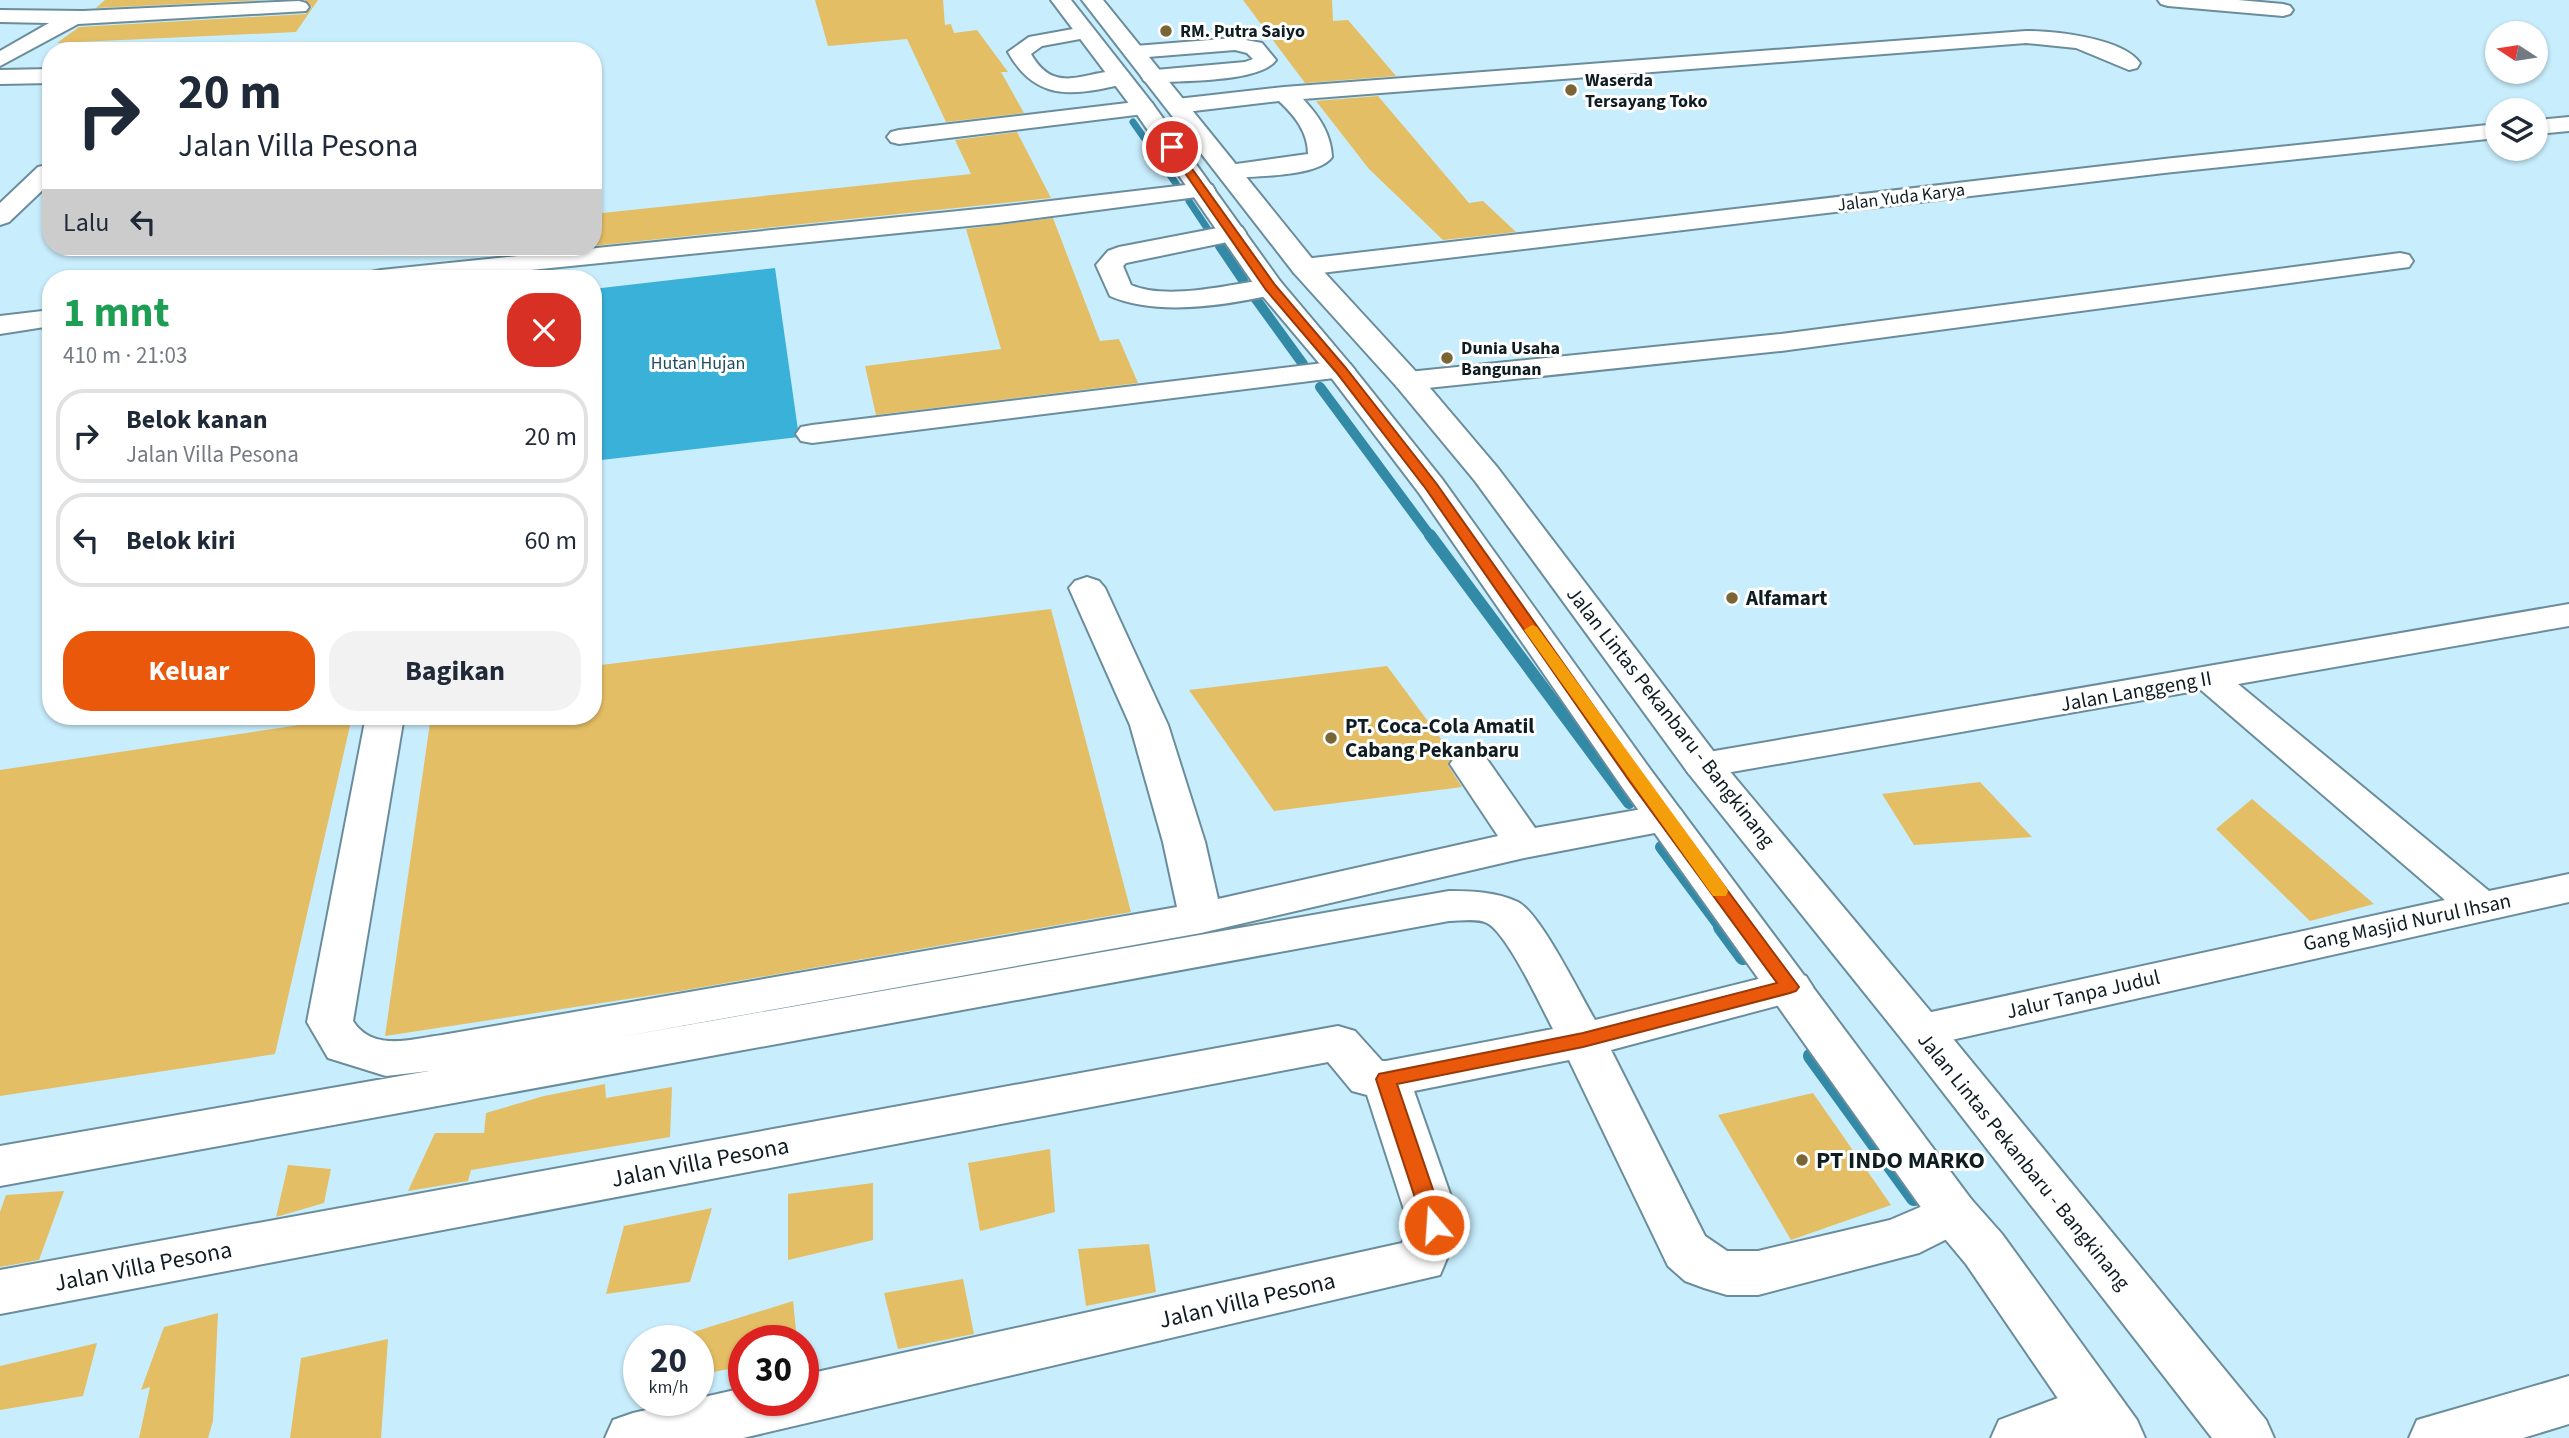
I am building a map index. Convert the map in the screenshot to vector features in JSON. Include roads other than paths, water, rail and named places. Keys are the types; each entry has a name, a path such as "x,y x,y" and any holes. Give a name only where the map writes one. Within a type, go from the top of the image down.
{"main road":[{"path":"0,60 75,18 96,0"},
{"path":"1060,0 1144,108 1270,287 1340,370 1431,486 1665,818 1953,1213 1984,1250 2106,1424 2019,1438"},
{"name":"Jalan Lintas Pekanbaru - Bangkinang","path":"1092,0 1231,171 1304,267 1408,381 1486,474 1703,765 1920,1030 2246,1438"},
{"path":"2168,0 2284,11"},
{"path":"0,16 75,18 299,7"},
{"path":"1084,33 1036,41 1019,52 1032,72 1058,85 1120,78"},
{"path":"1177,106 1284,94 2026,37 2077,39 2105,49 2129,64"},
{"path":"1135,52 1235,44 1254,48 1265,60 1258,66 1245,69 1152,76"},
{"path":"0,77 42,76"},
{"path":"1231,171 1309,163 1320,158 1321,147 1308,119 1284,94"},
{"path":"899,137 1144,108"},
{"path":"2548,126 2569,124"},
{"name":"Jalan Yuda Karya","path":"1304,267 2164,166 2485,132"},
{"path":"0,217 42,177"},
{"path":"602,254 999,216 1203,190"},
{"path":"1233,233 1128,253 1117,257 1110,265 1120,290 1142,298 1164,300 1270,287"},
{"path":"453,270 581,256"},
{"path":"1408,381 1600,364 1892,329 2400,261"},
{"path":"0,325 42,319"},
{"path":"812,434 1340,370"},
{"path":"1431,486 1486,474"},
{"path":"1087,588 1149,725 1184,842 1201,918"},
{"name":"Jalan Langgeng II","path":"1703,765 2569,615"},
{"path":"2210,679 2479,906"},
{"path":"383,725 330,1022 345,1046 386,1059 455,1050 1201,918 1524,845 1665,818"},
{"path":"1470,764 1524,845"},
{"name":"Gang Masjid Nurul Ihsan","path":"2245,957 2569,888"},
{"path":"0,1166 1449,906 1479,906 1504,913 1520,929 1583,1040 1686,1251 1703,1266 1727,1273 1759,1273 1901,1237 1953,1213"},
{"name":"Jalur Tanpa Judul","path":"1920,1030 2245,957"},
{"path":"1386,1079 1583,1040 1790,987"},
{"name":"Jalan Villa Pesona","path":"0,1292 1338,1043 1369,1078 1386,1079 1434,1225 1421,1260 819,1396"},
{"path":"2437,1438 2569,1400"},
{"name":"Jalan Villa Pesona","path":"633,1438 731,1416"}],"waterway":[{"path":"1133,122 1177,185"},
{"path":"1189,201 1207,228"},
{"path":"1220,246 1243,280"},
{"path":"1253,295 1303,364"},
{"path":"1320,387 1431,537"},
{"path":"1430,535 1629,803"},
{"path":"1661,847 1722,929"},
{"path":"1721,927 1743,957"},
{"path":"1811,1056 1914,1198"}],"place":[{"name":"RM. Putra Saiyo","path":"1166,31"},
{"name":"Waserda Tersayang Toko","path":"1571,90"},
{"name":"Dunia Usaha Bangunan","path":"1447,358"},
{"name":"Alfamart","path":"1732,598"},
{"name":"PT. Coca-Cola Amatil Cabang Pekanbaru","path":"1331,738"},
{"name":"PT INDO MARKO","path":"1802,1160"}],"park label":[{"name":"Hutan Hujan","path":"698,363"}]}
